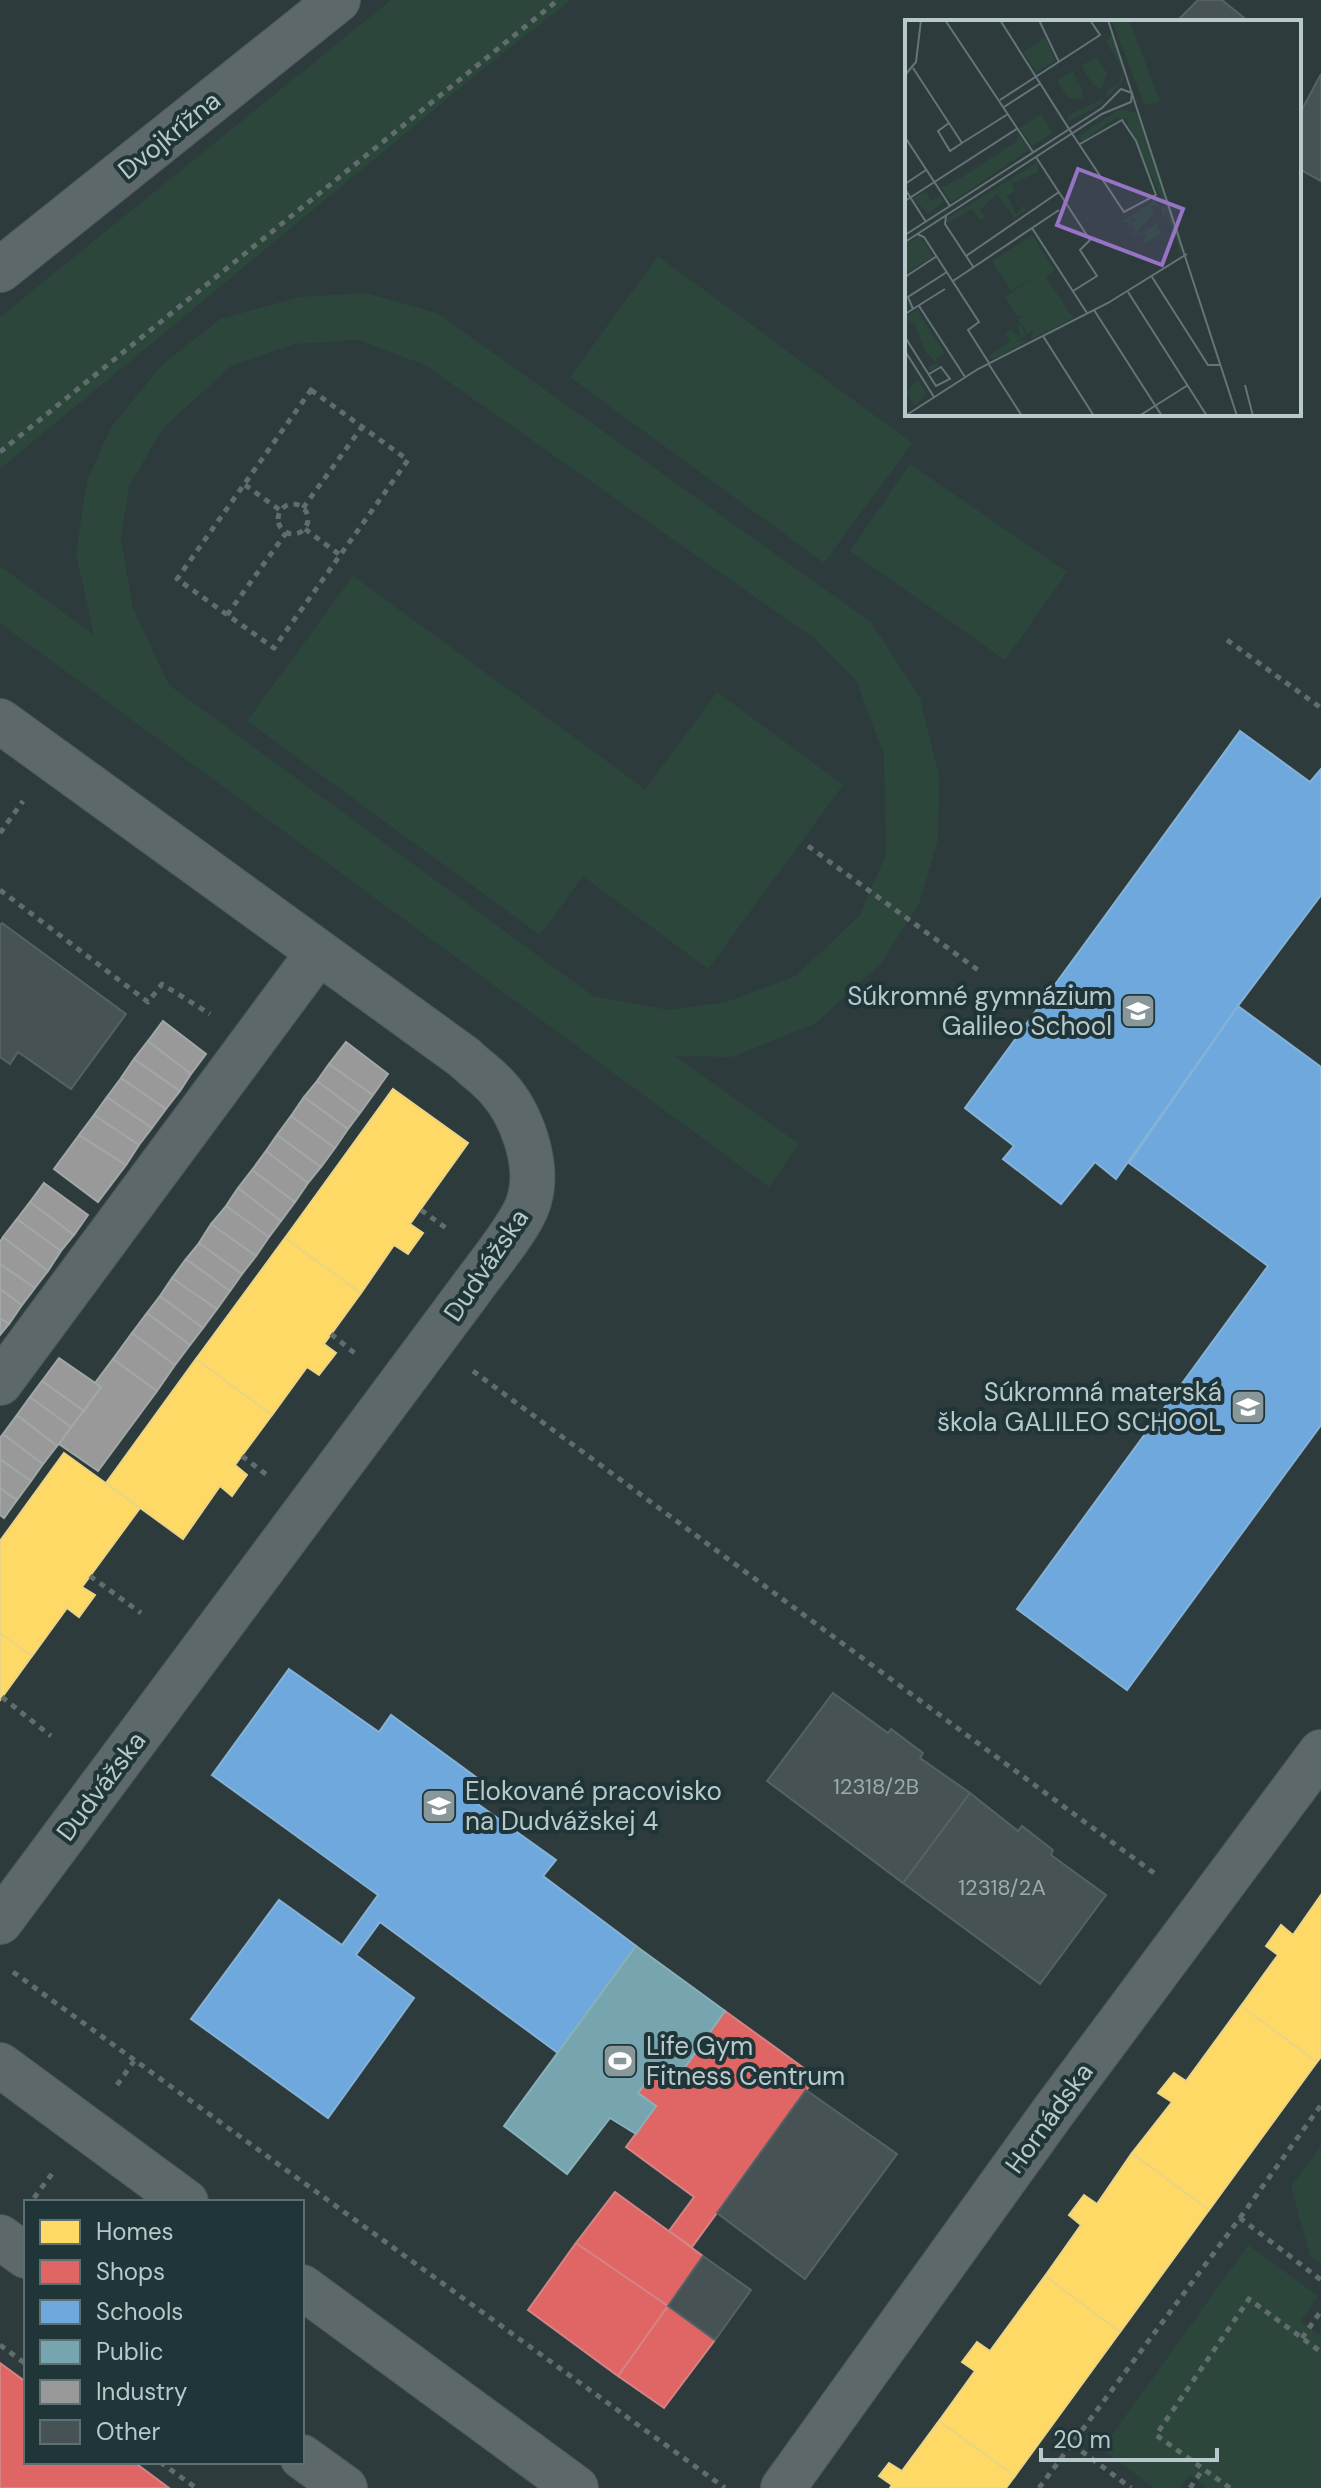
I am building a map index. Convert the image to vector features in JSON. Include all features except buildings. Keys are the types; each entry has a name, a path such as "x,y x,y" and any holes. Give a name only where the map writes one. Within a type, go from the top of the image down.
{"street":[{"name":"Dvojkrížna","path":"0,270 338,0"},
{"name":"Dudvážska","path":"0,721 465,1058 498,1087 511,1106 531,1160 533,1184 529,1203 519,1221 451,1318 0,1922"},
{"path":"0,1383 318,953"},
{"name":"Hornádska","path":"783,2488 1053,2112 1321,1752"},
{"path":"0,2065 183,2200"},
{"path":"0,2237 24,2255"},
{"path":"304,2288 576,2488"},
{"path":"304,2458 345,2488"}],"path":[{"path":"0,452 558,0"},
{"path":"311,390 408,460 274,648 177,579 245,485 311,390"},
{"path":"303,508 362,427"},
{"path":"245,485 281,511"},
{"path":"292,504 303,508 308,521 305,529 294,534 286,533 278,523 281,511 292,504"},
{"path":"305,529 340,555"},
{"path":"227,615 286,533"},
{"path":"1227,640 1321,708"},
{"path":"808,846 982,973"},
{"path":"0,890 148,1002 162,984 202,1010"},
{"path":"421,1210 456,1234"},
{"path":"331,1334 363,1359"},
{"path":"469,1368 1158,1876"},
{"path":"242,1456 273,1480"},
{"path":"90,1576 141,1613"},
{"path":"2,1697 51,1736"},
{"path":"12,1972 725,2488"},
{"path":"1039,2488 1321,2105"},
{"path":"32,2200 55,2170"},
{"path":"1240,2218 1321,2280"},
{"path":"1230,2488 1156,2435 1249,2299 1321,2352"},
{"path":"1302,2338 1321,2311"},
{"path":"0,2345 24,2363"},
{"path":"1072,2444 1131,2488"},
{"path":"163,2464 196,2488"},
{"path":"1190,2488 1203,2469"}],"green space":[{"path":"391,0 571,0 488,65 0,469 0,317"},
{"path":"658,256 912,443 824,563 570,377"},
{"path":"366,293 437,313 871,622 920,698 939,776 938,840 919,904 881,963 816,1023 732,1057 675,1056 799,1144 769,1187 0,623 0,566 94,635 76,554 87,481 111,427 162,365 220,319 299,297","holes":["358,340 425,365 815,639 856,680 884,755 886,854 860,915 796,976 726,1002 669,1010 593,996 169,685 133,608 121,539 129,486 163,428 231,366 294,344"]},
{"path":"910,464 1067,572 1005,660 850,551"},
{"path":"353,576 645,789 717,692 843,785 708,969 583,876 540,935 247,721"},
{"path":"1321,2146 1321,2264 1310,2256 1291,2187"},
{"path":"1248,2245 1318,2296 1301,2321 1321,2334 1321,2488 1205,2488 1190,2475 1180,2488 1154,2488 1102,2449"}],"place":[{"name":"Súkromné gymnázium Galileo School","path":"1138,1011"},
{"name":"Súkromná materská škola GALILEO SCHOOL","path":"1248,1407"},
{"name":"Elokované pracovisko na Dudvážskej 4","path":"439,1806"},
{"name":"Life Gym Fitness Centrum","path":"620,2061"}]}
